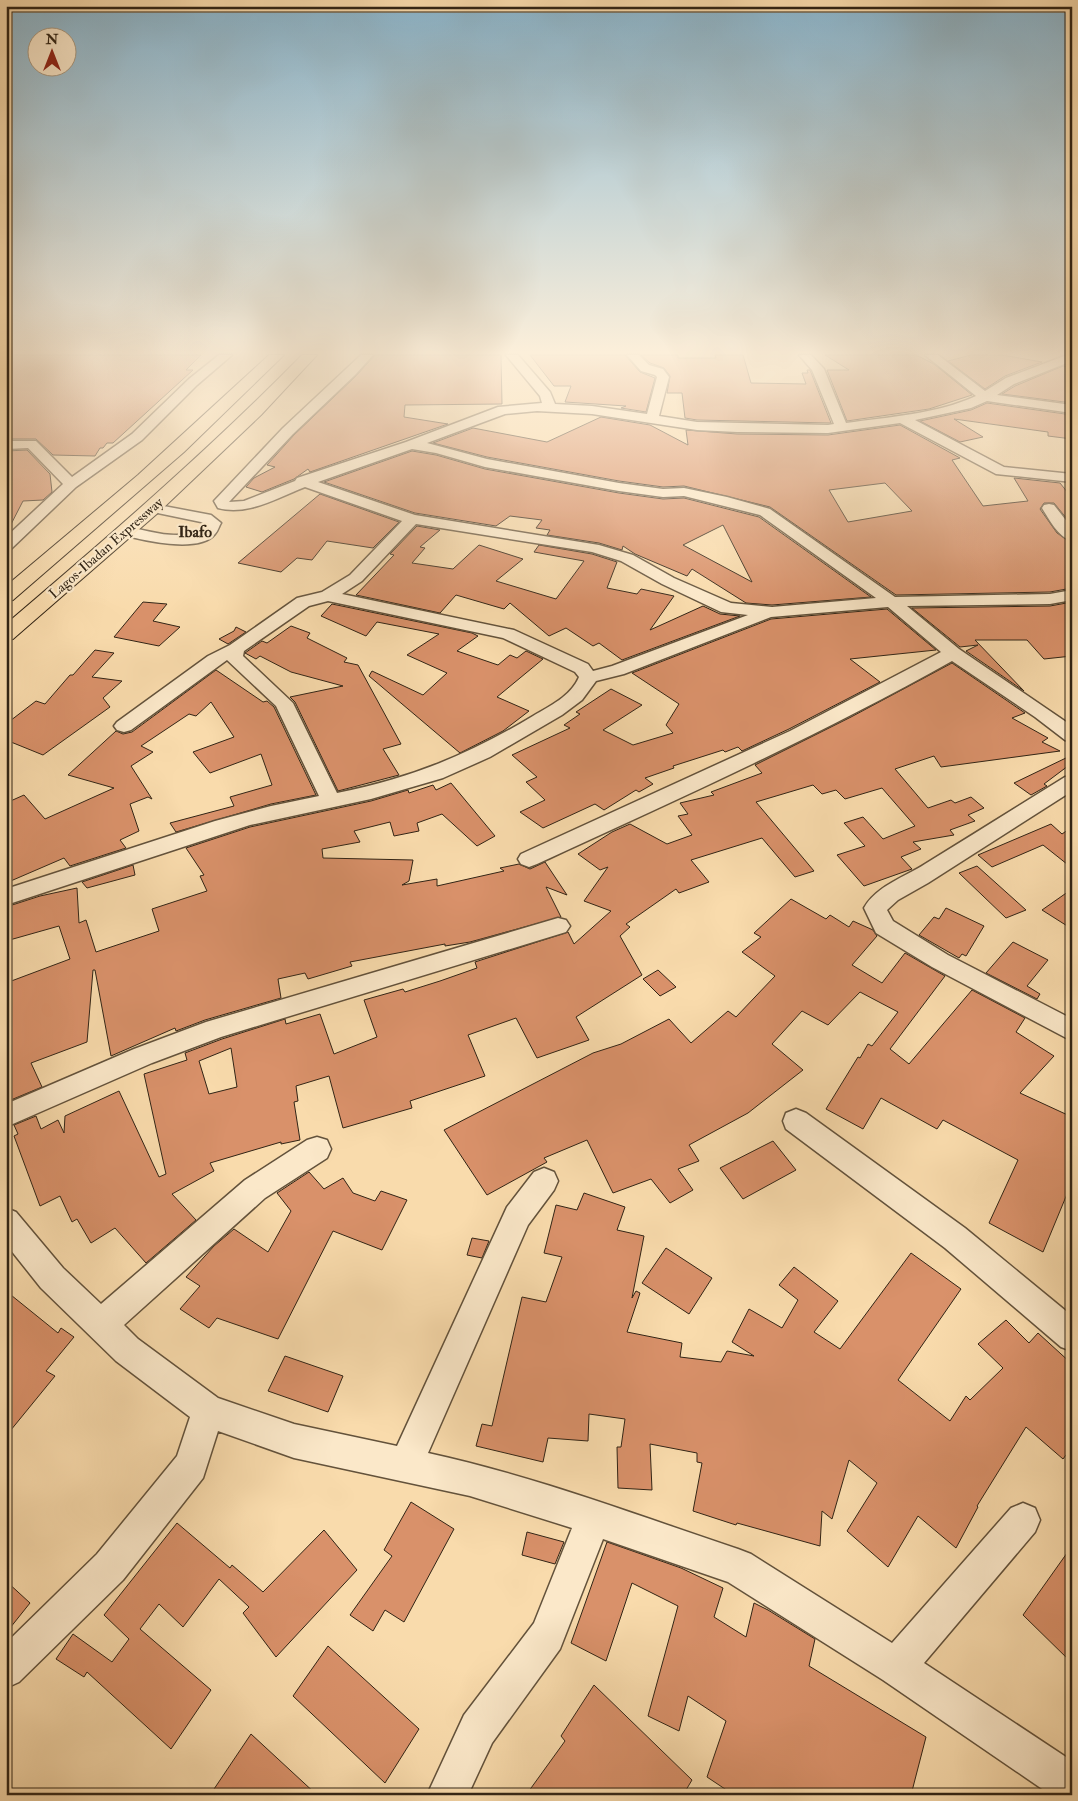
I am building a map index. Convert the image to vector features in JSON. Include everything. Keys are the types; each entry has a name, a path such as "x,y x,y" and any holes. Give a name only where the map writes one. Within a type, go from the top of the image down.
{"highway":[{"name":"Lagos-Ibadan Expressway","path":"6,596 191,439"},
{"name":"Lagos-Ibadan Expressway","path":"6,635 125,530 153,508 226,439"}],"street":[{"path":"6,546 71,484 134,439"},
{"path":"280,439 221,501 223,505 232,507 246,505 302,481 424,439"},
{"path":"942,439 1001,471 1072,478"},
{"path":"6,445 32,444 37,452 57,466 71,484"},
{"path":"411,444 438,449 485,463 610,486 663,493 684,492 727,501 765,512 892,602 953,653 1042,713 1072,736"},
{"path":"302,481 412,519 594,548 627,558 668,582 727,608 772,612 892,602 1050,599 1072,595"},
{"path":"125,530 180,540 209,533 212,528 213,523 206,518 153,508"},
{"path":"1049,508 1063,528 1072,536"},
{"path":"124,726 214,660 236,649 303,602 328,596 356,578 412,519"},
{"path":"6,897 26,893 56,880 230,823 419,780 466,763 557,710 586,686 588,677 582,668 565,658 508,634 328,596"},
{"path":"1050,599 1072,615"},
{"path":"588,677 618,670 772,612"},
{"path":"236,649 234,656 284,703 331,801"},
{"path":"530,859 799,735 953,653"},
{"path":"1072,782 920,878 890,894 875,908 884,927 940,961 1072,1031"},
{"path":"6,1116 143,1056 214,1029 558,926"},
{"path":"796,1121 955,1238 1072,1336"},
{"path":"101,1325 255,1189 317,1149"},
{"path":"406,1465 518,1216 544,1181"},
{"path":"6,1221 52,1278 127,1350 208,1411 294,1441 470,1479 594,1518 738,1567 896,1666 1072,1785"},
{"path":"6,1669 110,1567 191,1466 208,1411"},
{"path":"447,1795 478,1728 547,1636 594,1518"},
{"path":"896,1666 1023,1520"}],"building":[{"path":"36,439 117,439 113,443 107,443 103,448 100,448 95,456 53,455"},
{"path":"290,439 405,439 310,472 308,469 294,479 262,492 246,487 254,478 275,467 267,465"},
{"path":"444,439 531,439 547,442 553,439 677,439 688,445 687,439 926,439 960,458 952,460 983,506 1028,501 1014,478 1060,483 1072,498 1072,525 1054,503 1044,503 1040,509 1057,533 1072,543 1072,588 1050,592 896,595 770,507 684,486 663,487 619,481 487,457 433,443","holes":["885,483 912,511 848,522 829,490"]},
{"path":"954,439 974,439 960,442"},
{"path":"27,450 50,474 52,492 43,500 23,501 6,534 6,451"},
{"path":"412,451 436,455 485,469 619,493 663,499 684,498 759,517 871,597 772,605 746,603 692,569 687,576 635,554 623,546 622,550 599,543 547,535 550,530 536,528 542,520 510,516 496,526 415,513 324,482","holes":["723,525 752,582 683,545"]},
{"path":"320,494 399,522 373,548 327,541 312,560 297,558 281,572 238,563"},
{"path":"417,526 440,530 420,547 425,548 412,563 453,569 479,545 523,559 496,581 556,599 584,561 534,552 539,545 592,554 617,562 607,588 637,594 641,589 674,596 650,630 703,606 720,614 740,616 622,660 599,643 593,646 566,628 549,636 510,603 504,609 456,595 440,613 356,595 394,555 390,554"},
{"path":"143,602 167,604 153,621 180,627 159,646 114,637"},
{"path":"1072,602 1072,656 1044,659 1027,640 975,640 1024,691 966,651 978,645 960,647 912,608 1050,606"},
{"path":"332,604 472,633 478,636 457,651 498,665 510,655 517,658 526,651 543,659 497,697 529,711 503,731 460,753 369,676 372,671 423,695 447,673 407,655 439,634 377,622 366,636 321,616"},
{"path":"887,609 936,650 850,659 880,682 742,751 738,747 725,752 723,750 673,766 674,768 645,778 653,784 639,792 636,790 604,810 595,804 543,828 520,812 545,800 526,782 537,777 512,755 570,728 564,725 580,714 576,712 611,689 642,705 603,730 633,745 673,733 666,725 679,704 632,673 771,619"},
{"path":"291,626 310,633 307,638 347,658 344,662 358,665 401,744 383,749 399,775 338,791 295,702 290,697 343,686 291,672 260,656 256,659 245,653 262,641 267,643"},
{"path":"236,627 246,632 228,644 219,639 234,631"},
{"path":"95,650 114,653 92,677 122,681 103,698 110,707 43,755 6,740 6,724 36,701 45,704"},
{"path":"952,663 1025,713 1012,718 1048,738 1042,742 1060,751 941,767 934,756 895,769 928,808 951,800 955,803 971,797 984,808 968,815 975,821 950,830 954,835 913,842 921,849 901,857 912,869 864,886 837,855 865,846 844,823 863,817 883,839 915,826 882,788 845,799 836,790 822,794 813,785 756,802 814,871 795,877 762,838 691,860 709,882 679,893 676,889 626,924 630,927 620,936 642,975 576,1017 589,1040 537,1058 516,1018 468,1035 485,1076 410,1101 412,1108 343,1128 329,1076 296,1086 298,1101 294,1102 300,1140 281,1144 281,1142 210,1163 214,1171 172,1194 196,1220 146,1263 115,1228 91,1243 77,1219 72,1222 60,1196 40,1206 14,1136 18,1134 14,1125 36,1116 41,1129 58,1120 64,1133 65,1116 119,1091 159,1177 166,1174 144,1074 187,1060 185,1053 222,1039 285,1019 286,1024 320,1014 334,1054 377,1037 364,1000 403,989 405,992 440,981 477,968 475,962 568,932 574,944 611,911 584,901 608,867 600,870 578,854 612,832 630,824 667,844 692,835 678,816 688,814 680,803 714,795 711,792 762,773 755,765 851,717","holes":["231,1048 237,1087 209,1094 199,1061"]},
{"path":"216,670 263,702 267,701 274,707 316,795 271,804 176,832 170,823 234,806 230,797 272,785 261,754 210,773 193,752 234,737 211,702 196,716 189,714 141,746 153,752 131,766 152,799 148,797 130,804 139,831 120,840 126,848 70,866 64,858 6,883 6,803 24,795 45,819 114,788 68,775 116,731 123,734 132,732"},
{"path":"1068,757 1072,763 1044,784 1047,786 1031,795 1014,783"},
{"path":"451,783 495,836 477,846 442,814 417,823 419,831 394,836 390,822 354,831 360,842 322,849 323,858 413,860 409,881 402,885 437,879 437,886 504,871 500,868 519,864 530,869 545,862 567,895 546,887 561,917 470,942 445,946 445,944 350,962 352,966 308,979 305,973 278,979 281,998 205,1020 176,1031 175,1028 111,1056 95,970 93,970 87,1042 31,1063 42,1087 6,1102 6,983 70,959 59,926 6,941 6,907 40,896 77,888 79,923 86,920 96,952 159,931 152,909 207,891 200,876 204,875 186,848 250,827 371,801 408,790 409,793 433,785 436,790"},
{"path":"1051,824 1062,834 1072,827 1072,868 1043,845 992,867 978,855"},
{"path":"133,865 135,875 87,888 82,882"},
{"path":"977,866 1026,910 1006,918 959,873"},
{"path":"1072,889 1072,929 1042,910"},
{"path":"791,899 826,919 830,915 849,927 853,921 873,930 877,936 852,965 882,983 905,953 945,976 890,1049 909,1064 972,990 1025,1018 1016,1032 1054,1056 1020,1093 1072,1117 1072,1182 1043,1252 989,1223 1018,1160 943,1120 937,1129 881,1098 863,1129 826,1109 858,1057 860,1058 868,1044 872,1046 898,1012 860,992 828,1025 802,1011 772,1044 803,1070 748,1113 689,1145 699,1161 678,1169 693,1190 670,1203 651,1179 613,1193 587,1140 544,1158 547,1162 487,1195 444,1130 593,1053 621,1044 669,1019 691,1043 728,1011 736,1017 775,976 742,952 761,937 754,933"},
{"path":"946,908 984,926 966,956 962,954 959,958 919,935 934,917 939,919"},
{"path":"1013,942 1048,960 1027,986 1040,994 1037,999 986,973"},
{"path":"658,970 676,987 660,996 643,979"},
{"path":"773,1141 796,1170 743,1199 720,1168"},
{"path":"309,1172 324,1189 343,1178 353,1193 375,1201 381,1191 407,1200 382,1250 333,1231 278,1339 217,1318 209,1328 180,1309 200,1286 186,1277 214,1246 234,1229 268,1252 291,1211 277,1193"},
{"path":"584,1193 625,1207 617,1230 644,1236 632,1298 636,1291 640,1293 627,1332 682,1343 680,1357 721,1362 727,1351 754,1356 732,1342 749,1309 782,1328 798,1300 779,1285 794,1267 838,1301 814,1332 840,1349 911,1253 961,1289 898,1380 950,1421 966,1396 970,1400 1003,1368 978,1344 1006,1320 1029,1343 1038,1333 1072,1364 1072,1447 1063,1459 1026,1427 977,1506 956,1548 918,1516 888,1567 847,1531 877,1483 849,1460 832,1519 822,1511 820,1546 737,1523 736,1525 693,1511 702,1463 697,1462 697,1453 650,1444 652,1490 618,1488 617,1447 621,1447 625,1419 589,1414 588,1441 548,1438 543,1462 476,1446 482,1424 492,1426 522,1297 546,1302 562,1257 544,1253 556,1205 577,1210"},
{"path":"472,1238 489,1241 482,1258 467,1255"},
{"path":"666,1248 712,1278 689,1314 642,1283"},
{"path":"6,1291 58,1333 61,1328 74,1337 46,1371 55,1376 6,1436"},
{"path":"285,1356 343,1376 328,1412 268,1391"},
{"path":"411,1502 454,1529 404,1622 385,1610 373,1631 350,1615 392,1556 384,1550"},
{"path":"177,1523 230,1568 232,1565 263,1592 324,1530 357,1570 276,1657 243,1613 249,1607 219,1579 183,1627 159,1604 140,1629 211,1690 171,1749 87,1672 84,1677 56,1659 73,1634 112,1662 129,1639 104,1615"},
{"path":"527,1532 564,1542 555,1564 522,1555"},
{"path":"607,1542 681,1568 723,1588 714,1617 746,1637 754,1603 815,1639 809,1666 926,1737 911,1795 734,1795 707,1777 726,1721 688,1696 679,1731 648,1716 678,1606 632,1583 606,1661 571,1643"},
{"path":"1072,1546 1072,1663 1023,1615"},
{"path":"6,1581 30,1603 6,1633"},
{"path":"328,1646 419,1729 385,1783 293,1696"},
{"path":"594,1685 692,1780 683,1795 526,1795 565,1741 561,1736"},
{"path":"251,1734 317,1795 210,1795"}],"district":[{"name":"Ibafo","path":"195,532"}]}
